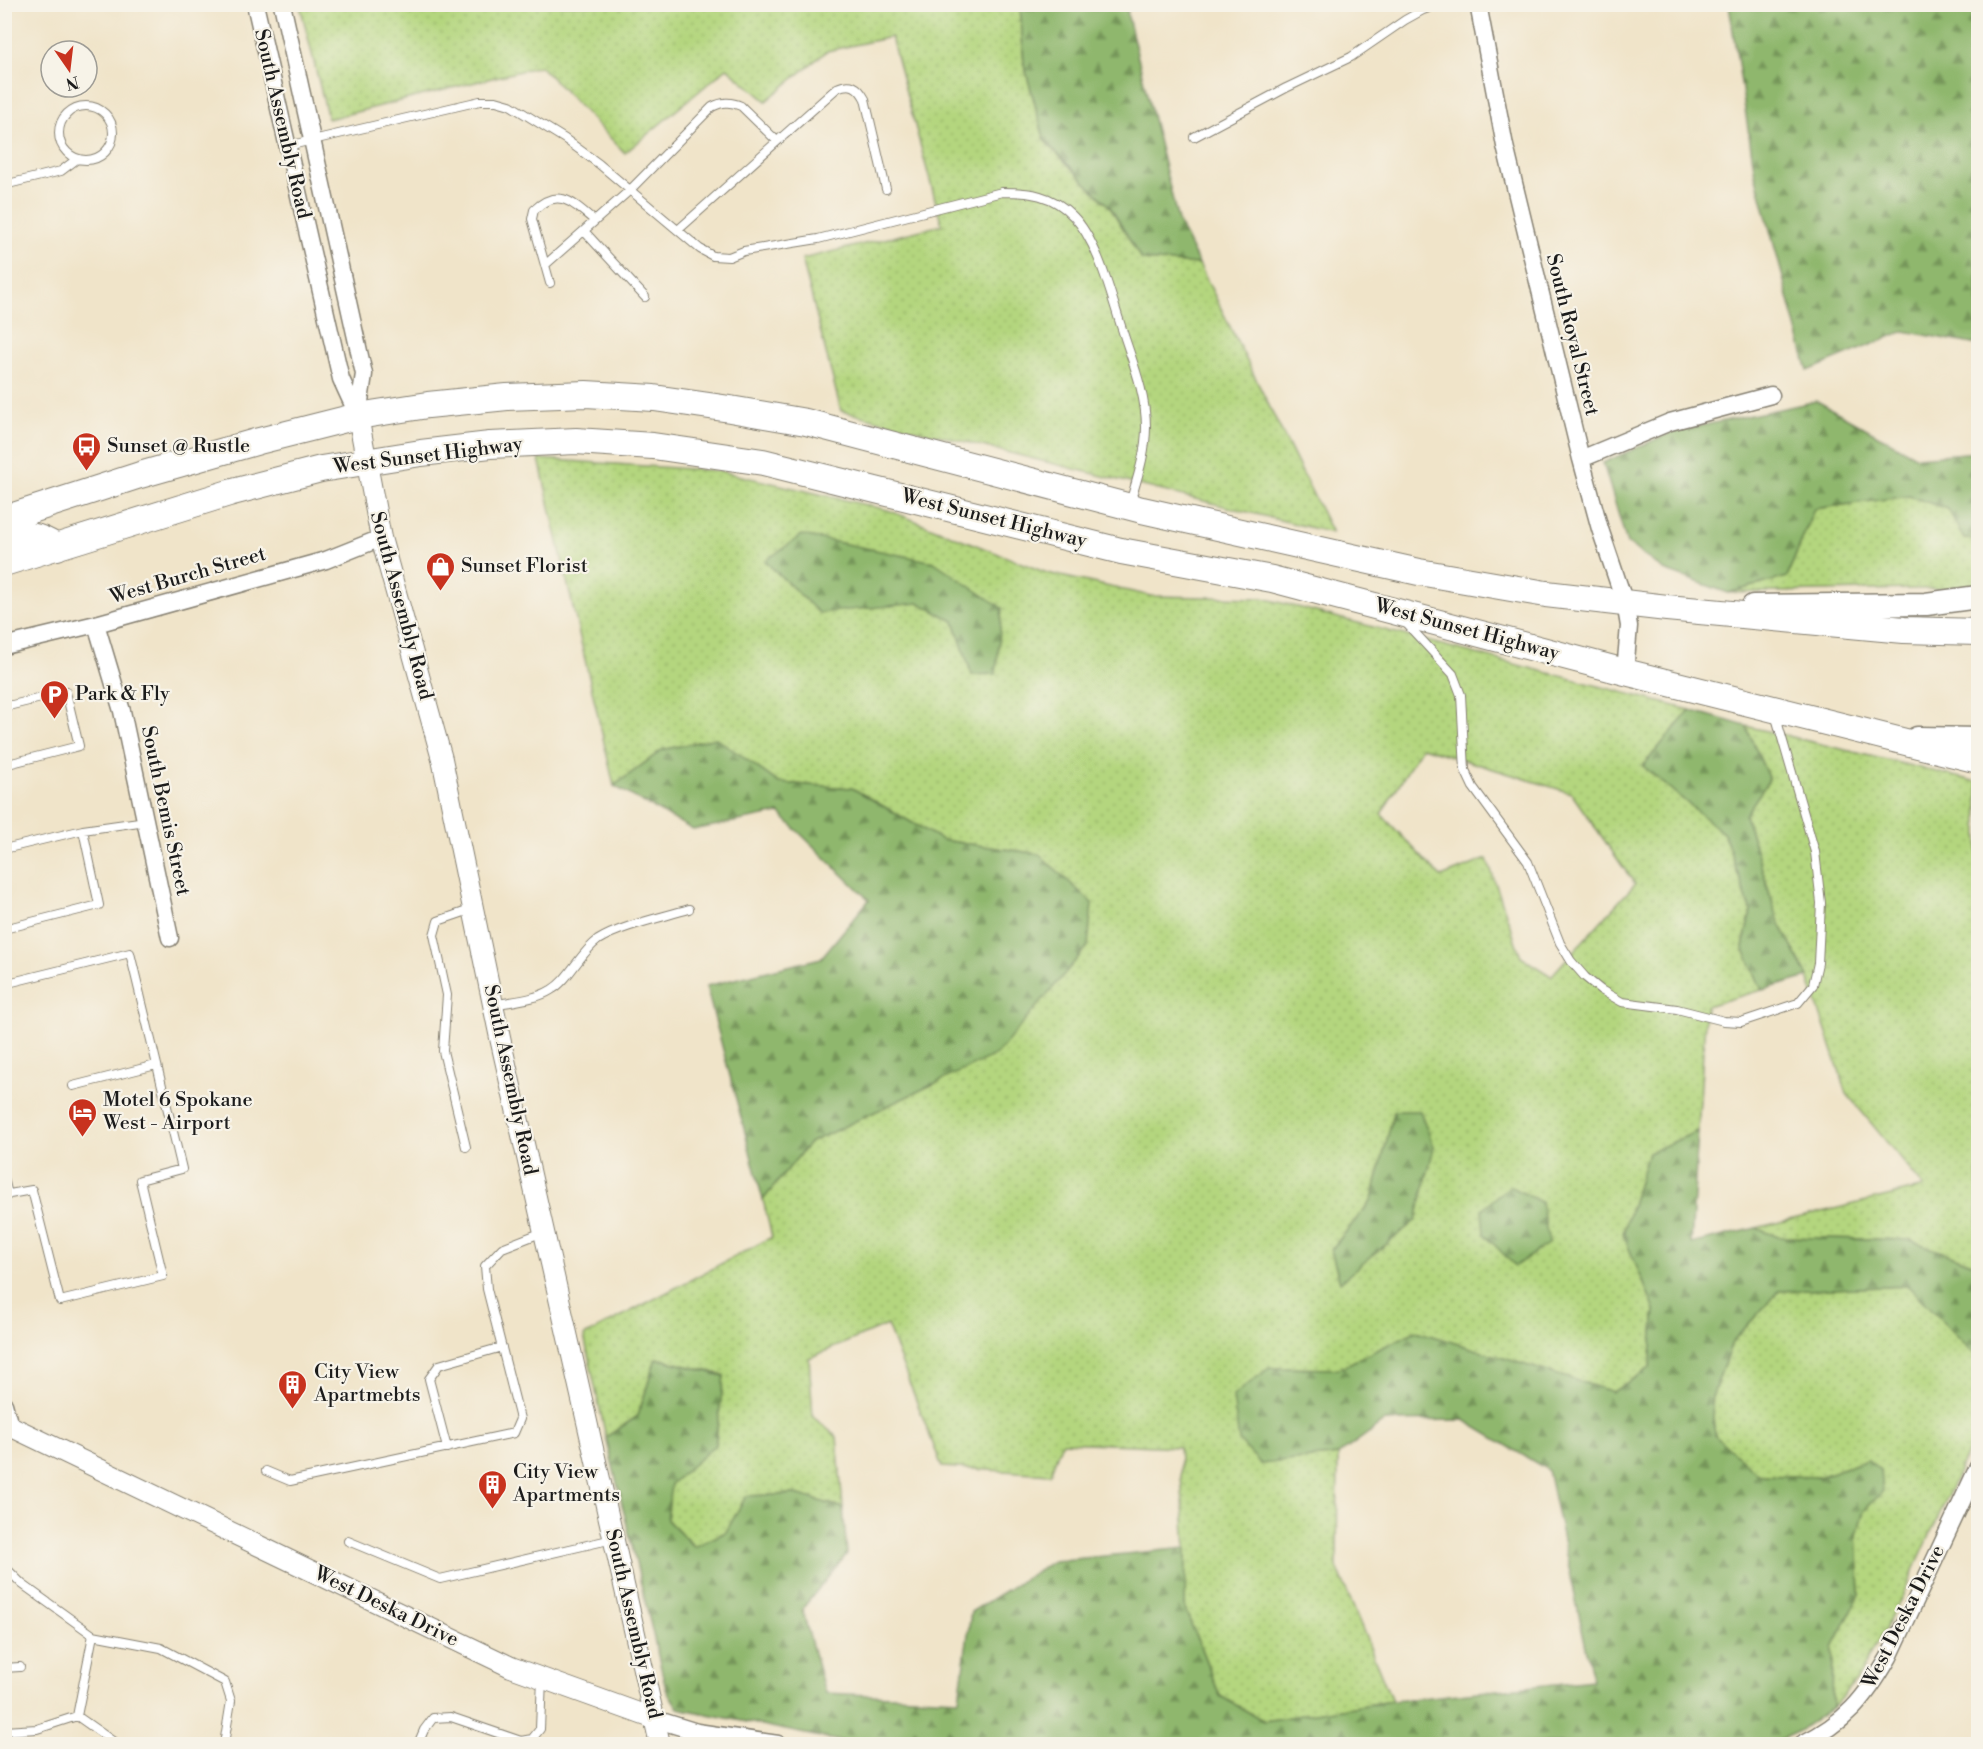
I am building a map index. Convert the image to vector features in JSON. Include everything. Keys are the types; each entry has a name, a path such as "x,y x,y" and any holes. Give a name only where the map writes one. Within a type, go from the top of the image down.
{"main road":[{"path":"4,519 259,441 358,416 428,405 507,397 586,394 654,398 806,422 1129,506 1419,572 1546,594 1667,608 1904,630 1978,632"},
{"name":"West Sunset Highway","path":"4,563 240,490 321,469 462,448 538,442 626,443 683,449 798,470 1121,551 1272,579 1625,672 1978,760"},
{"path":"4,540 22,536 38,536 57,547"},
{"path":"1667,608 1926,604 1978,597"},
{"path":"1888,737 1978,740"}],"street":[{"name":"South Assembly Road","path":"255,4 341,379 358,416 381,538 442,759 493,1005 660,1744"},
{"name":"South Assembly Road","path":"282,4 364,374 358,416"},
{"name":"South Royal Street","path":"1478,4 1505,146 1581,459 1600,529 1625,603 1629,626 1625,672"},
{"path":"1581,459 1670,422 1771,395"},
{"name":"West Burch Street","path":"4,646 96,624 326,560 381,538"},
{"name":"South Bemis Street","path":"96,624 122,711 171,938"},
{"path":"4,1404 7,1426"},
{"name":"West Deska Drive","path":"7,1426 512,1667 697,1732 778,1744"},
{"name":"West Deska Drive","path":"1802,1744 1819,1736 1851,1712 1873,1686 1889,1657 1978,1467"}],"lane":[{"path":"1194,137 1242,114 1286,88 1351,57 1405,20 1422,10 1440,4"},
{"path":"678,230 837,88 845,85 854,85 865,99 886,189"},
{"path":"287,146 480,101 496,101 510,105 565,139 700,249 713,256 729,257 744,251 818,239 1002,192 1031,192 1051,200 1073,216 1087,235 1103,270 1141,390 1146,428 1142,461 1129,506"},
{"path":"545,265 630,190 712,107 721,102 741,106 777,141"},
{"path":"4,185 61,171 77,159 94,159 108,149 112,142 112,125 101,111 94,107 75,108 68,113 59,129 59,138 63,147 77,159"},
{"path":"550,283 532,219 534,210 541,203 565,198 595,221"},
{"path":"584,231 645,297"},
{"path":"1394,611 1453,674 1461,695 1465,770 1473,788 1528,862 1560,943 1571,961 1585,977 1601,990 1622,1002 1677,1009 1724,1021 1742,1022 1798,1003 1813,986 1818,963 1821,903 1815,852 1774,708"},
{"path":"4,706 66,692 79,746 4,765"},
{"path":"4,849 83,830 147,821"},
{"path":"4,929 99,905 83,830"},
{"path":"466,1147 443,1051 447,995 434,935 438,921 473,909"},
{"path":"493,1005 536,996 552,990 585,950 601,938 689,909"},
{"path":"4,984 130,953 182,1169 140,1180 163,1276 60,1301 32,1190 6,1195 4,1179"},
{"path":"73,1086 156,1065"},
{"path":"266,1471 290,1481 514,1433 520,1419 487,1289 485,1266 502,1248 544,1232"},
{"path":"447,1448 429,1379 439,1365 502,1347"},
{"path":"348,1541 440,1579 614,1539"},
{"path":"4,1566 22,1584 93,1635 161,1648 225,1682 231,1701 224,1744"},
{"path":"76,1716 93,1635"},
{"path":"4,1668 20,1667"},
{"path":"418,1744 433,1718 451,1717 521,1742 533,1742 540,1729 542,1678"},
{"path":"4,1731 37,1729 76,1716"},
{"path":"76,1716 114,1743 122,1744"}],"green space":[{"path":"300,5 1020,5 1024,64 1045,141 1111,208 1142,260 1199,264 1332,533 841,411 802,259 942,225 891,37 827,51 766,101 727,68 625,153 540,66 328,119"},
{"path":"1020,5 1127,5 1178,221 1199,264 1142,260 1111,208 1045,141 1024,64"},
{"path":"1729,5 1978,5 1978,345 1904,331 1808,371 1755,174"},
{"path":"1817,401 1917,457 1978,452 1978,539 1964,539 1948,509 1909,496 1814,509 1787,577 1728,593 1664,570 1627,543 1603,463 1672,432"},
{"path":"539,459 720,471 888,510 1047,573 1151,596 1263,598 1690,710 1643,766 1724,834 1751,911 1743,947 1762,990 1706,1006 1698,1131 1648,1153 1623,1234 1655,1310 1650,1368 1613,1392 1416,1331 1338,1369 1269,1368 1261,1464 1338,1455 1337,1567 1392,1701 1264,1721 1220,1696 1185,1609 1186,1548 1179,1447 1062,1442 1050,1474 942,1467 887,1325 809,1358 813,1417 837,1437 843,1508 796,1494 746,1496 726,1532 695,1547 667,1520 671,1484 715,1445 724,1375 656,1358 638,1416 606,1437 584,1336 772,1237 763,1200 809,1143 997,1054 1039,854 942,840 852,788 779,783 716,738 662,750 614,786","holes":["919,603 1002,608 972,675 954,621","1422,747 1571,793 1635,884 1551,976 1521,957 1487,859 1441,877 1381,814","1394,1111 1416,1220 1340,1281 1331,1250 1372,1200"]},
{"path":"1909,496 1948,509 1964,539 1978,539 1978,584 1962,588 1728,593 1787,577 1814,509"},
{"path":"802,535 934,562 1002,608 996,674 972,675 954,621 919,603 819,613 765,561"},
{"path":"1690,710 1746,726 1769,780 1745,815 1778,920 1808,977 1762,990 1743,947 1751,911 1724,834 1643,766"},
{"path":"1746,726 1978,782 1978,1268 1974,1264 1910,1240 1778,1237 1756,1228 1924,1187 1847,1094 1808,977 1778,920 1745,815 1769,780"},
{"path":"716,738 779,783 852,788 942,840 1039,854 1092,903 1088,946 997,1054 809,1143 763,1200 706,986 821,958 869,900 779,813 693,830 614,786 662,750"},
{"path":"1394,1111 1420,1111 1434,1147 1416,1220 1340,1282 1331,1250 1372,1200"},
{"path":"1698,1131 1691,1244 1756,1228 1778,1237 1910,1240 1974,1264 1978,1268 1978,1357 1908,1286 1779,1291 1732,1342 1711,1400 1715,1436 1759,1475 1819,1477 1868,1460 1881,1471 1883,1491 1864,1511 1857,1534 1860,1594 1833,1647 1832,1708 1799,1731 1770,1744 871,1744 845,1742 678,1708 666,1689 606,1437 638,1416 656,1358 724,1376 715,1445 671,1484 667,1520 694,1547 726,1532 746,1496 796,1494 843,1508 847,1554 802,1609 825,1693 959,1699 971,1612 1053,1561 1186,1548 1185,1609 1220,1696 1264,1721 1392,1701 1593,1680 1548,1470 1464,1420 1385,1421 1338,1455 1261,1464 1239,1441 1233,1396 1269,1368 1338,1369 1416,1331 1613,1392 1650,1368 1655,1310 1623,1234 1648,1153"},
{"path":"1510,1186 1541,1202 1549,1243 1515,1266 1484,1234 1482,1209"},
{"path":"1909,1286 1978,1357 1978,1429 1903,1595 1857,1680 1832,1708 1833,1647 1860,1594 1857,1534 1864,1511 1882,1491 1868,1460 1819,1477 1759,1475 1715,1437 1711,1400 1732,1342 1779,1291"}],"place":[{"name":"Sunset @ Rustle","path":"86,472"},
{"name":"Sunset Florist","path":"440,592"},
{"name":"Park & Fly","path":"54,720"},
{"name":"Motel 6 Spokane West - Airport","path":"82,1138"},
{"name":"City View Apartmebts","path":"293,1410"},
{"name":"City View Apartments","path":"492,1510"}]}
